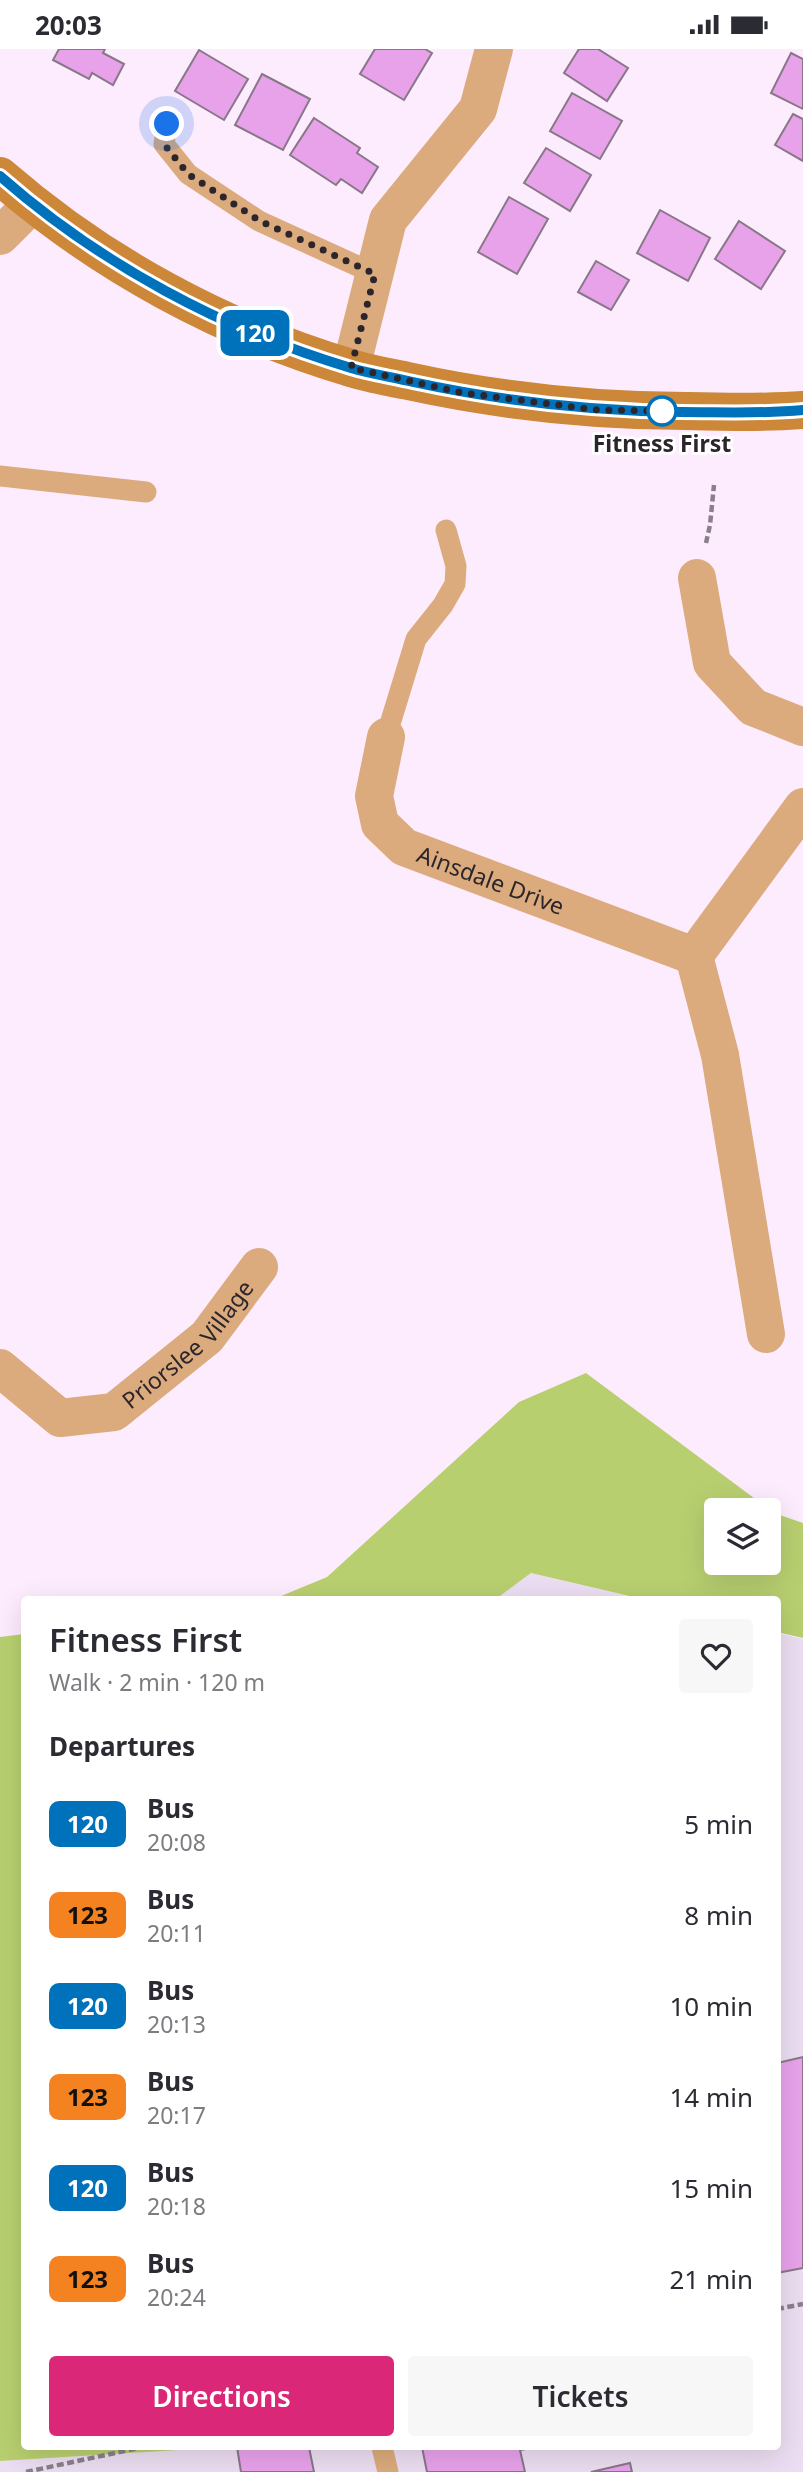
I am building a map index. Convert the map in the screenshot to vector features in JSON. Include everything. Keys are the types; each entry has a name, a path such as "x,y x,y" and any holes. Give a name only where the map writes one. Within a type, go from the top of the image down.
{"street":[{"path":"351,368 388,220 478,109 494,49"},
{"path":"0,176 32,204 122,268 242,328 351,368 463,393 598,410 768,413 803,410"},
{"path":"0,236 32,204"},
{"path":"697,578 712,663 753,707 803,727"},
{"name":"Ainsdale Drive","path":"386,737 374,796 380,824 404,848 694,956"},
{"path":"766,1334 720,1055 694,956 803,807"},
{"name":"Priorslee Village","path":"0,1368 60,1418 114,1412 207,1337 259,1267"}],"lane":[{"path":"167,124 164,144 188,174 260,221 375,274"},
{"path":"0,476 146,492"},
{"path":"386,737 416,639 443,605 455,584 456,566 446,530"},
{"path":"383,2450 388,2472"}],"path":[{"path":"697,578 710,525 714,485"},
{"path":"781,2308 803,2304"},
{"path":"26,2472 129,2450"}],"shaded area":[{"path":"531,1573 627,1596 500,1596"},
{"path":"781,1634 803,1639 803,2472 0,2472 0,2458 52,2450 781,2450"}],"green space":[{"path":"586,1373 754,1498 704,1498 704,1575 781,1575 781,1515 803,1523 803,1638 781,1633 781,1596 629,1596 531,1573 500,1596 281,1596 327,1577 519,1402"},
{"path":"21,1634 21,2450 178,2450 0,2461 0,1637"}],"building":[{"path":"59,49 105,49 103,53 124,64 113,85 92,73 89,79 53,60"},
{"path":"375,49 425,49 432,53 404,100 360,74"},
{"path":"579,49 598,49 628,68 607,101 564,73"},
{"path":"199,50 248,79 224,120 175,91"},
{"path":"791,53 803,59 803,109 771,93"},
{"path":"262,74 310,99 283,150 235,125"},
{"path":"572,93 622,121 600,159 550,131"},
{"path":"793,114 803,119 803,161 775,145"},
{"path":"314,118 360,148 357,153 378,167 362,193 341,179 336,185 290,155"},
{"path":"546,148 591,175 570,211 524,183"},
{"path":"509,197 548,219 517,274 478,252"},
{"path":"660,210 710,238 688,281 637,253"},
{"path":"739,221 785,251 761,289 715,259"},
{"path":"596,261 629,280 611,310 578,292"},
{"path":"803,2057 803,2268 781,2272 781,2062"},
{"path":"237,2450 310,2450 314,2472 241,2472"},
{"path":"423,2450 520,2450 525,2472 427,2472"},
{"path":"630,2463 632,2472 591,2472"}],"bus line":[{"name":"120","path":"0,176 32,204 122,268 242,328 351,368 463,393 598,410 768,413 803,410"}],"place":[{"name":"Fitness First","path":"662,411"}],"route":[{"path":"167,124 164,144 188,174 260,221 375,274 351,368 463,393 598,410 666,411 662,411"}]}
